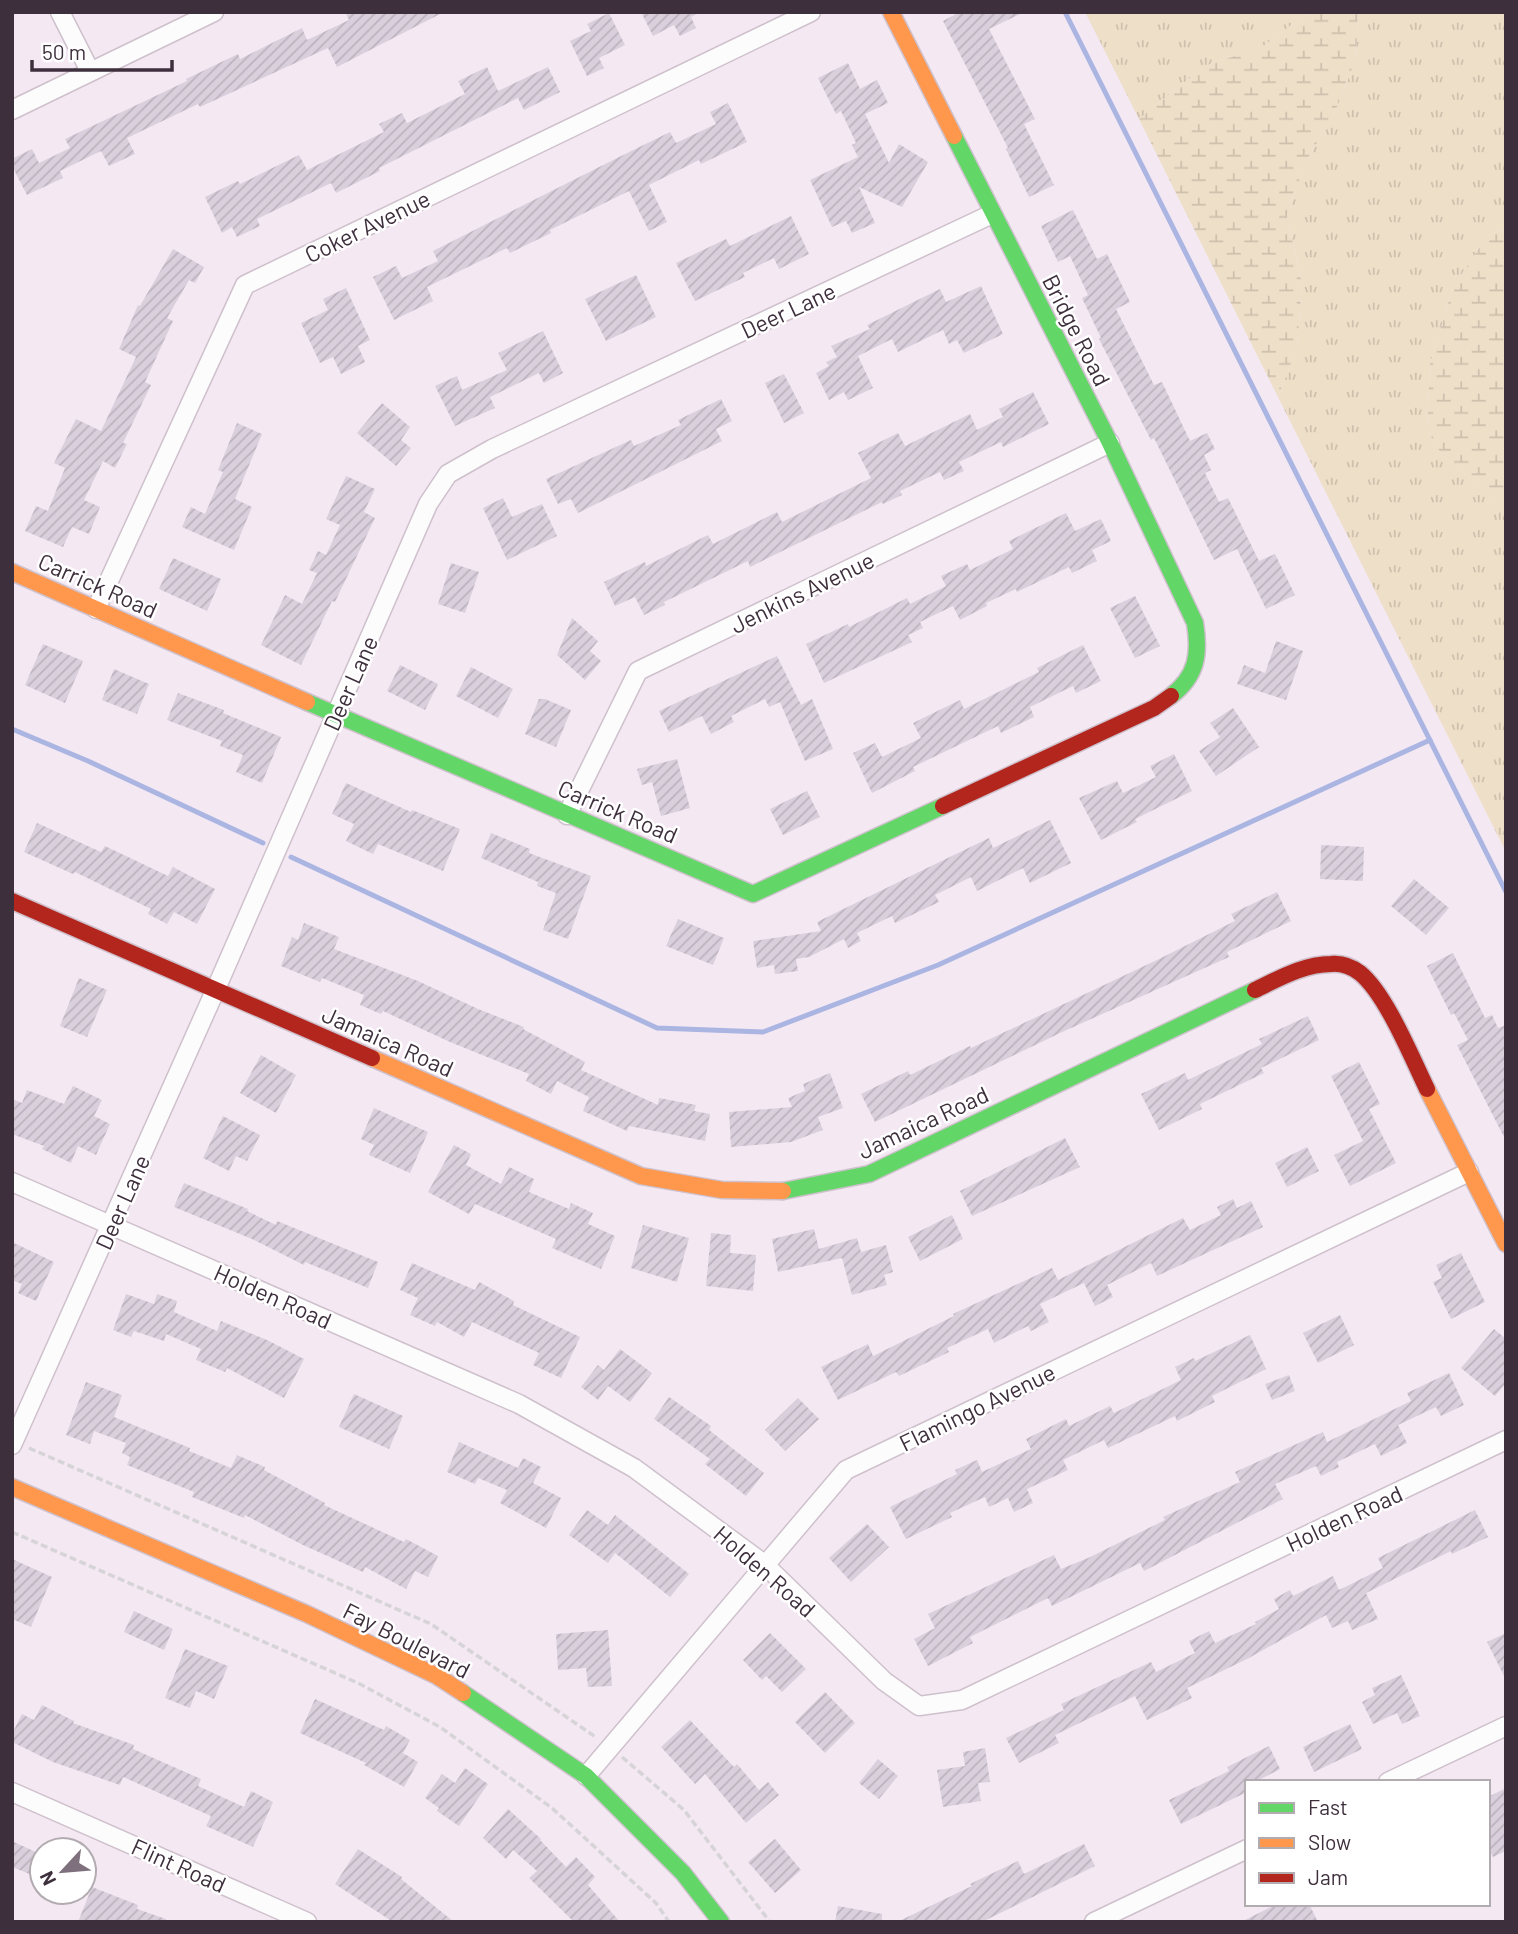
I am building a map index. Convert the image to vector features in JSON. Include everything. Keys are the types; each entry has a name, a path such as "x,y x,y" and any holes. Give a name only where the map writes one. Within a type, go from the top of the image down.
{"street":[{"path":"60,12 90,71"},
{"path":"12,110 214,12"},
{"name":"Coker Avenue","path":"96,609 244,285 811,12"},
{"name":"Bridge Road","path":"891,12 1110,443 1195,623 1200,647 1193,674"},
{"name":"Deer Lane","path":"12,1445 428,504 448,474 492,449 992,214"},
{"name":"Jenkins Avenue","path":"567,815 638,671 1110,443"},
{"name":"Carrick Road","path":"12,572 753,894 1154,708 1175,694 1193,674"},
{"name":"Jamaica Road","path":"12,901 641,1176 689,1187 752,1193 804,1187 869,1174 1284,976 1315,964 1343,964 1361,974 1382,1000 1506,1244"},
{"name":"Flamingo Avenue","path":"586,1776 846,1470 1469,1171"},
{"name":"Holden Road","path":"12,1182 519,1404 634,1468 764,1564 884,1681 919,1706 962,1700 1506,1440"},
{"name":"Fay Boulevard","path":"12,1487 307,1614 437,1676 586,1776 683,1872 721,1922"},
{"path":"1392,1780 1506,1726"},
{"name":"Flint Road","path":"12,1792 307,1922"},
{"path":"1094,1922 1245,1850"}],"path":[{"path":"12,1532 358,1683 440,1727 552,1808 656,1903 669,1922"}],"green space":[{"path":"1085,12 1309,12 1262,47 1205,66 1139,119"},
{"path":"1309,12 1358,12 1356,59 1334,114 1305,163 1287,216 1302,284 1297,347 1278,397 1139,119 1205,66 1262,47"},
{"path":"1358,12 1506,12 1506,228 1488,235 1453,287 1430,364 1427,430 1442,455 1484,489 1506,513 1506,852 1278,397 1297,347 1302,284 1287,216 1305,163 1334,114 1356,59"},
{"path":"1506,228 1506,513 1484,489 1442,455 1427,430 1430,364 1453,287 1488,235"}],"building":[{"path":"345,12 444,12 337,67 328,48 200,107 198,104 127,138 135,154 109,166 101,151 60,171 63,178 27,195 12,166 12,159 32,149 39,163 70,148 65,139 187,81 186,79 238,54 240,59 302,28 307,40 349,20"},
{"path":"641,12 701,12 691,17 696,28 680,36 674,25 653,36"},
{"path":"960,12 1024,12 989,29 1035,119 1024,124 1054,185 1029,197 1006,149 1008,148 943,21"},
{"path":"609,13 625,45 599,58 604,68 587,76 570,41 591,31 587,24"},
{"path":"848,63 860,89 877,80 888,103 865,114 889,163 899,144 928,162 902,207 859,187 875,223 852,233 846,221 832,227 810,180 858,157 852,145 856,143 841,111 836,114 818,78"},
{"path":"487,67 498,91 548,67 560,92 524,110 518,98 379,168 380,171 336,193 331,183 257,219 260,226 237,237 232,227 222,233 205,197 238,181 240,184 299,155 307,170 384,132 379,124 402,113 407,123 465,94 458,81"},
{"path":"728,103 747,142 701,164 699,160 649,185 667,222 649,231 629,191 510,253 507,248 427,287 433,301 394,320 373,277 396,266 402,278 438,261 433,251 617,158 670,132 676,143 716,124 710,112"},
{"path":"1073,210 1097,259 1107,254 1130,302 1116,309 1154,385 1162,382 1190,441 1207,433 1215,449 1204,455 1211,470 1205,473 1219,502 1228,498 1259,561 1275,554 1295,595 1266,609 1237,549 1214,560 1154,438 1151,440 1099,339 1101,338 1082,298 1088,295 1070,256 1058,262 1041,226"},
{"path":"791,216 809,254 779,269 774,258 743,273 745,277 695,301 676,263 726,239 730,246"},
{"path":"173,249 204,267 195,283 189,280 167,318 173,321 145,382 151,385 123,443 127,444 115,468 103,461 84,500 100,507 89,534 72,527 63,547 25,531 36,506 48,511 65,468 54,463 76,419 101,431 136,357 119,349 138,305 140,306"},
{"path":"636,275 656,317 606,341 585,299"},
{"path":"981,286 1003,334 964,353 957,340 949,344 943,330 898,352 892,339 858,356 873,388 848,400 844,392 829,400 816,373 829,366 826,362 837,357 831,346 870,329 867,325 940,289 946,302"},
{"path":"346,288 370,340 358,346 365,362 341,374 333,357 320,363 301,323 328,310 323,299"},
{"path":"543,331 563,373 544,383 539,373 490,397 495,408 455,426 435,386 457,376 462,390 507,370 498,353"},
{"path":"784,374 804,413 784,423 765,383"},
{"path":"1033,392 1049,424 1003,447 1001,442 959,462 964,471 944,480 940,472 900,491 902,495 883,504 882,502 750,567 748,561 664,602 665,605 644,615 635,597 615,606 604,582 645,562 646,566 708,535 713,544 777,512 782,522 871,478 858,453 898,433 905,446 970,414 977,430 1003,417 999,409"},
{"path":"721,399 732,421 716,429 722,441 578,513 571,499 558,504 546,479 631,440 634,446 681,425 678,420"},
{"path":"382,403 410,427 401,440 411,448 396,466 357,433"},
{"path":"237,423 262,434 235,499 252,507 234,550 182,527 191,507 205,514 223,472 218,470"},
{"path":"346,476 375,489 364,512 375,518 301,665 261,645 285,595 302,604 317,573 309,570 318,551 326,555 340,525 326,519"},
{"path":"503,498 512,517 542,504 557,536 507,560 483,508"},
{"path":"1066,513 1075,531 1101,519 1111,541 1092,550 1097,561 1072,573 1069,567 1017,592 1016,589 986,603 987,606 960,620 953,606 920,622 923,628 908,635 912,642 824,683 806,644 848,624 849,627 907,598 910,604 946,586 941,576 967,564 970,570 1013,549 1009,541"},
{"path":"173,558 221,579 207,611 159,589"},
{"path":"451,563 479,572 465,613 438,604"},
{"path":"1135,596 1160,646 1135,658 1110,608"},
{"path":"572,618 598,641 590,651 601,661 585,680 557,655"},
{"path":"1276,641 1303,651 1286,700 1237,684 1244,665 1265,673"},
{"path":"43,644 83,661 65,703 25,685"},
{"path":"1083,645 1101,681 1076,693 1073,686 1030,707 1034,717 1001,733 998,726 913,767 915,771 872,793 853,753 875,743 882,757 921,738 913,723 960,700 964,709 1039,672 1037,668"},
{"path":"777,656 801,705 812,699 833,749 805,761 780,702 769,707 765,699 731,716 734,722 711,734 702,716 669,732 659,711"},
{"path":"400,665 438,684 425,710 387,691"},
{"path":"471,667 513,689 498,718 456,696"},
{"path":"114,669 149,684 137,714 102,700"},
{"path":"178,693 224,710 223,713 281,737 262,783 236,772 243,755 220,746 222,741 167,720"},
{"path":"539,699 571,710 556,747 525,734"},
{"path":"1233,708 1259,747 1216,776 1199,751 1220,737 1210,723"},
{"path":"1174,754 1192,791 1135,819 1137,822 1101,840 1079,798 1117,781 1123,793 1156,777 1150,766"},
{"path":"677,759 690,808 661,816 652,782 642,785 637,769"},
{"path":"346,783 411,812 412,810 460,829 443,871 378,844 373,854 346,841 354,824 332,814"},
{"path":"807,791 820,817 783,835 770,809"},
{"path":"1050,820 1071,863 1030,883 1023,868 977,891 971,877 935,895 939,902 895,923 892,916 857,933 861,941 848,948 844,939 809,957 796,959 798,971 775,974 774,965 757,968 753,941 821,931 817,922 989,838 993,848"},
{"path":"37,823 101,852 105,846 168,876 173,867 215,889 197,924 174,912 167,924 148,914 151,909 75,872 73,874 24,852"},
{"path":"491,833 530,849 529,853 591,876 568,939 543,930 556,893 537,886 538,882 481,858"},
{"path":"1321,845 1364,847 1363,881 1320,879"},
{"path":"1414,879 1449,908 1426,935 1391,906"},
{"path":"1277,892 1291,921 1227,952 1229,957 1060,1033 875,1122 861,1094 908,1071 910,1075 970,1046 971,1048 1159,959 1235,921 1231,914"},
{"path":"678,919 724,938 713,965 666,946"},
{"path":"304,923 339,937 334,949 418,981 524,1027 523,1029 585,1062 581,1070 658,1105 659,1098 696,1105 694,1111 710,1114 705,1141 629,1126 627,1131 583,1111 589,1097 557,1081 551,1094 526,1081 529,1074 383,1011 381,1014 360,1005 364,995 322,978 320,982 281,966 292,937 298,940"},
{"path":"1453,953 1485,1018 1492,1015 1498,1028 1506,1025 1506,1141 1457,1045 1468,1040 1454,1013 1451,1015 1427,966"},
{"path":"79,978 107,990 87,1037 60,1026"},
{"path":"1308,1016 1319,1040 1261,1068 1264,1073 1200,1104 1202,1109 1159,1130 1141,1094 1185,1073 1188,1080 1262,1044 1259,1039"},
{"path":"261,1055 296,1075 276,1113 240,1093"},
{"path":"1359,1062 1380,1104 1369,1109 1396,1163 1350,1186 1334,1155 1363,1141 1331,1076"},
{"path":"830,1073 843,1108 818,1117 823,1130 791,1142 731,1147 729,1112 792,1107 788,1098 805,1091 803,1084"},
{"path":"73,1086 102,1100 94,1116 110,1124 96,1155 78,1146 71,1163 42,1149 44,1146 12,1134 12,1099 22,1103 27,1090 64,1104"},
{"path":"374,1108 428,1132 410,1173 369,1155 374,1145 361,1139"},
{"path":"223,1116 260,1135 247,1161 236,1156 229,1171 203,1158"},
{"path":"1065,1138 1080,1167 972,1216 960,1191"},
{"path":"454,1145 471,1154 466,1165 501,1184 509,1167 534,1179 529,1192 569,1209 571,1203 593,1213 588,1224 615,1236 601,1269 552,1248 556,1239 475,1204 469,1214 428,1192"},
{"path":"1307,1147 1319,1171 1287,1187 1275,1163"},
{"path":"184,1183 248,1209 247,1211 276,1225 277,1221 378,1262 368,1288 305,1262 304,1265 252,1239 174,1207"},
{"path":"1233,1199 1237,1208 1251,1201 1263,1227 1157,1276 1151,1263 1107,1285 1113,1297 1095,1306 1084,1283 1040,1304 1049,1322 1031,1331 1028,1326 994,1343 988,1329 947,1348 949,1352 899,1376 896,1372 838,1400 821,1367 868,1344 873,1356 954,1316 953,1314 1052,1268 1058,1280 1183,1218 1190,1230 1221,1215 1217,1207"},
{"path":"952,1215 963,1239 920,1261 908,1237"},
{"path":"643,1225 689,1238 677,1282 631,1268"},
{"path":"814,1229 819,1249 857,1238 861,1252 886,1245 893,1272 884,1275 887,1285 852,1295 842,1258 778,1272 772,1239"},
{"path":"711,1233 731,1235 730,1253 756,1255 753,1291 706,1286"},
{"path":"12,1242 54,1262 36,1301 18,1293 22,1284 12,1280"},
{"path":"1461,1253 1485,1302 1451,1319 1433,1282 1442,1278 1436,1265"},
{"path":"412,1263 475,1290 479,1282 514,1301 513,1305 580,1337 561,1378 533,1365 539,1353 472,1322 464,1337 437,1322 435,1326 410,1315 418,1298 400,1290"},
{"path":"126,1294 154,1304 157,1294 177,1301 174,1312 217,1331 221,1321 304,1359 284,1398 227,1368 225,1372 196,1360 201,1349 166,1334 164,1341 134,1331 131,1337 113,1330"},
{"path":"1340,1315 1354,1345 1318,1363 1303,1333"},
{"path":"1494,1329 1506,1339 1506,1383 1495,1396 1461,1368"},
{"path":"1250,1335 1266,1369 1212,1396 1215,1402 1177,1421 1175,1416 1108,1448 1104,1440 1063,1460 1068,1470 1027,1489 1033,1503 1014,1512 1008,1498 989,1507 985,1497 950,1513 952,1517 906,1539 890,1507 957,1474 955,1470 977,1460 982,1472 1031,1449 1026,1439 1066,1419 1069,1426 1110,1406 1114,1413 1181,1380 1175,1367 1194,1358 1195,1361"},
{"path":"620,1349 652,1373 630,1402 608,1386 598,1400 581,1387 598,1365 604,1370"},
{"path":"1449,1373 1464,1405 1441,1416 1436,1407 1398,1425 1407,1443 1381,1456 1375,1444 1337,1462 1339,1467 1321,1476 1316,1466 1275,1484 1283,1499 1144,1571 1140,1563 1052,1606 1048,1598 970,1637 973,1643 928,1666 914,1639 935,1628 928,1614 1054,1555 1061,1569 1088,1558 1165,1520 1163,1517 1240,1482 1235,1472 1323,1432 1327,1442 1411,1401 1407,1393"},
{"path":"1289,1375 1295,1391 1272,1400 1265,1384"},
{"path":"86,1382 122,1395 114,1417 231,1468 237,1455 265,1467 264,1470 325,1503 324,1505 404,1542 406,1539 438,1556 428,1577 415,1571 406,1589 365,1567 363,1572 245,1515 244,1518 192,1497 194,1492 127,1465 130,1457 122,1453 126,1443 94,1431 90,1444 66,1435"},
{"path":"354,1394 403,1416 389,1449 339,1427"},
{"path":"669,1397 711,1426 709,1430 764,1473 746,1496 705,1464 710,1459 654,1419"},
{"path":"798,1398 819,1419 785,1451 765,1430"},
{"path":"459,1442 518,1468 523,1458 541,1467 533,1483 561,1498 546,1528 500,1503 507,1490 478,1478 475,1484 447,1472"},
{"path":"587,1510 608,1525 615,1515 689,1574 670,1597 615,1553 608,1563 569,1535"},
{"path":"1475,1510 1488,1537 1452,1554 1451,1551 1366,1593 1378,1619 1352,1630 1348,1621 1332,1628 1326,1615 1247,1659 1187,1688 1192,1698 1147,1720 1135,1696 1055,1735 1059,1743 1019,1763 1006,1738 1064,1710 1061,1704 1151,1662 1156,1672 1195,1653 1189,1641 1209,1631 1215,1643 1256,1624 1255,1622 1279,1609 1274,1599 1290,1590 1293,1596 1333,1576 1339,1590 1383,1568 1378,1558"},
{"path":"867,1524 889,1547 851,1582 829,1558"},
{"path":"12,1559 52,1577 31,1627 12,1619"},
{"path":"134,1611 173,1629 164,1650 124,1632"},
{"path":"608,1630 612,1686 588,1687 586,1668 558,1670 556,1634"},
{"path":"770,1633 806,1669 782,1692 766,1676 762,1680 743,1660"},
{"path":"1506,1633 1506,1680 1487,1642"},
{"path":"185,1649 228,1666 214,1699 196,1691 190,1708 165,1698"},
{"path":"1401,1675 1420,1716 1402,1724 1397,1713 1373,1724 1362,1702 1375,1695 1372,1688"},
{"path":"825,1692 855,1723 825,1753 795,1722"},
{"path":"315,1699 384,1730 386,1726 410,1740 403,1753 418,1762 404,1787 364,1765 366,1763 300,1733"},
{"path":"42,1705 74,1721 73,1723 134,1745 133,1749 201,1779 198,1786 244,1807 251,1791 273,1802 253,1847 206,1826 211,1816 123,1777 120,1785 53,1762 12,1742 12,1734 22,1714 34,1720"},
{"path":"690,1720 734,1767 737,1764 759,1790 768,1782 779,1795 746,1823 705,1774 695,1784 661,1747"},
{"path":"1350,1724 1362,1749 1314,1772 1303,1747"},
{"path":"1269,1746 1280,1769 1259,1780 1245,1780 1245,1793 1181,1824 1169,1800 1229,1771 1227,1767"},
{"path":"985,1748 990,1782 978,1783 981,1801 943,1807 937,1770 965,1766 963,1752"},
{"path":"878,1759 898,1776 879,1799 859,1783"},
{"path":"465,1768 488,1784 459,1826 437,1811 439,1808 425,1798 442,1774 455,1783"},
{"path":"1506,1788 1506,1851 1493,1857 1490,1852 1490,1796"},
{"path":"508,1809 541,1839 566,1867 576,1857 595,1877 588,1885 620,1922 574,1922 529,1878 537,1871 513,1850 506,1859 483,1838"},
{"path":"775,1839 801,1870 775,1893 748,1862"},
{"path":"12,1841 28,1848 28,1873 12,1867"},
{"path":"1084,1844 1095,1866 982,1922 897,1922 1018,1861 1024,1874"},
{"path":"358,1849 402,1877 401,1879 454,1922 393,1922 335,1884"},
{"path":"98,1889 138,1905 137,1909 166,1919 166,1922 78,1922 84,1906 98,1906"},
{"path":"838,1906 882,1914 882,1922 835,1922"},
{"path":"1273,1906 1310,1906 1318,1922 1241,1922"}],"waterway":[{"path":"1065,12 1506,892"},
{"path":"12,729 88,761 263,843"},
{"path":"291,857 657,1028 763,1032 938,965 1430,740"}],"traffic: fast":[{"path":"954,136 1110,443 1195,623 1195,664 1186,681 1171,696"},
{"path":"307,702 753,894 943,806"},
{"path":"783,1191 869,1174 1255,990"},
{"path":"463,1693 586,1776 683,1873 721,1922"}],"traffic: slow":[{"path":"891,12 954,136"},
{"path":"12,572 307,702"},
{"path":"372,1058 641,1176 722,1190 783,1191"},
{"path":"1427,1089 1506,1244"},
{"path":"12,1487 307,1614 437,1676 463,1693"}],"traffic: jam":[{"path":"943,806 1154,708 1171,696"},
{"path":"12,901 372,1058"},
{"path":"1255,990 1292,973 1321,965 1339,964 1357,971 1370,983 1389,1011 1427,1089"}]}
